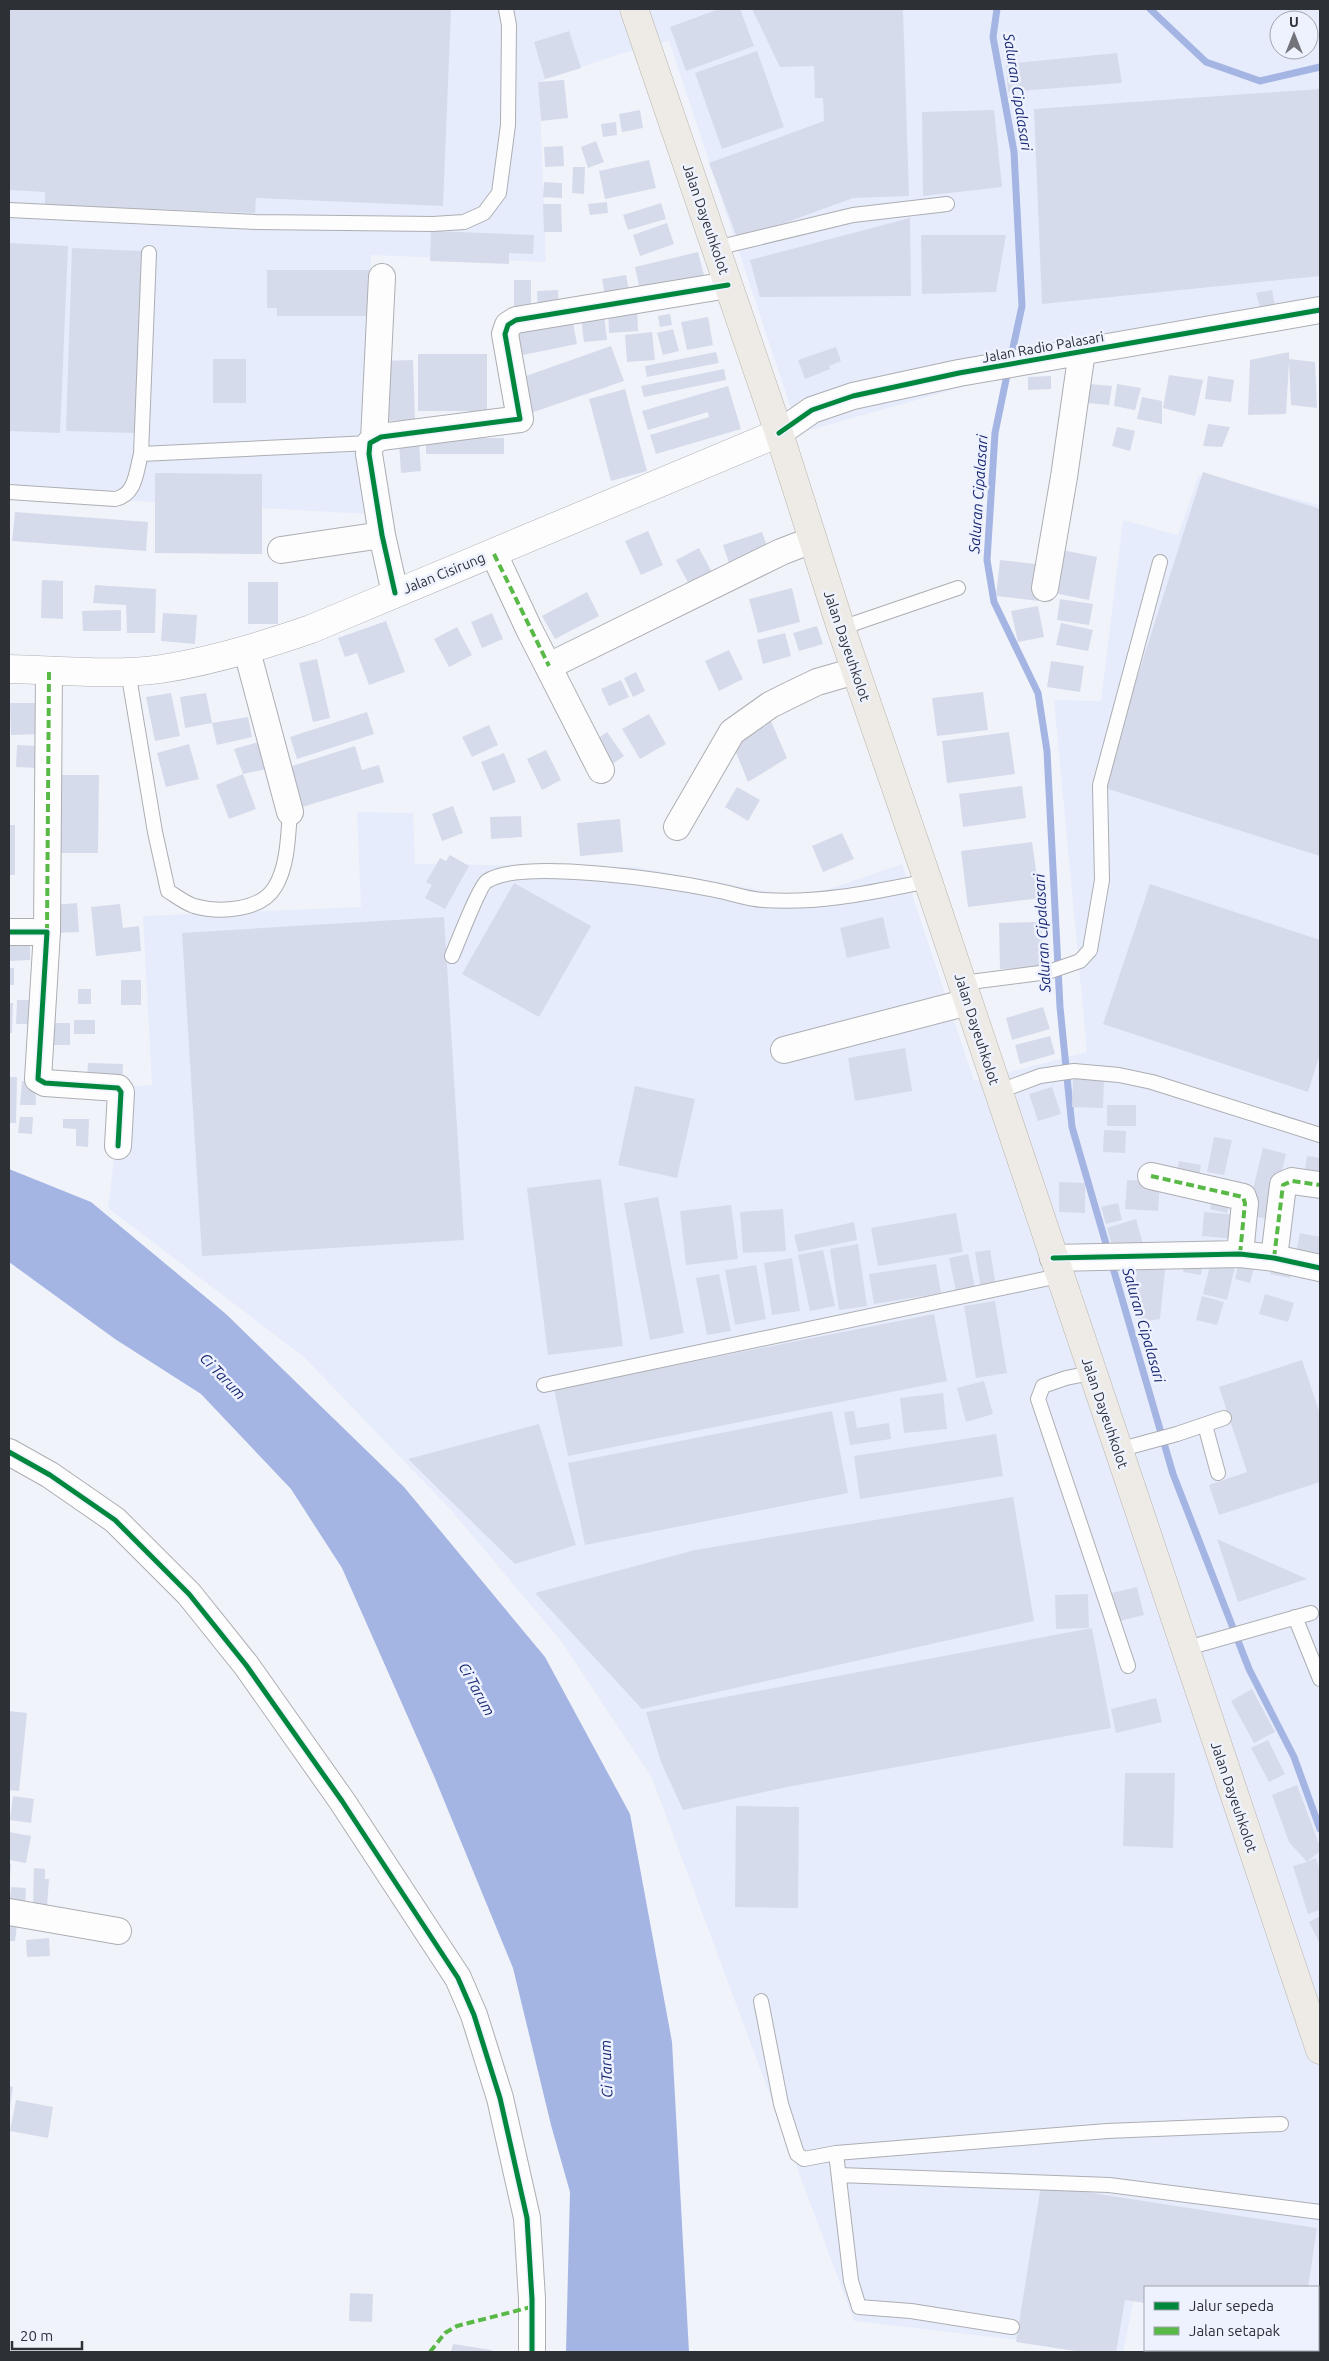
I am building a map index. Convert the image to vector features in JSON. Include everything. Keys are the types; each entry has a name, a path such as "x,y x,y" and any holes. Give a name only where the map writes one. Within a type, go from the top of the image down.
{"main road":[{"name":"Jalan Dayeuhkolot","path":"634,9 779,433 840,628 928,881 1091,1373 1118,1450 1196,1646 1320,2050"},
{"name":"Jalan Cisirung","path":"9,669 128,672 160,669 247,651 312,628 494,554 779,433"}],"street":[{"path":"382,277 372,442 369,454 382,535 395,593"},
{"path":"372,442 520,419 505,334 508,325 516,320 728,284"},
{"name":"Jalan Radio Palasari","path":"779,433 812,410 853,396 959,373 1320,310"},
{"path":"1045,588 1064,478 1082,351"},
{"path":"281,550 382,535"},
{"path":"549,666 781,552 812,540"},
{"path":"494,554 601,770"},
{"path":"247,651 290,812"},
{"path":"49,670 47,932 38,1079 45,1083 118,1088 122,1092 118,1146"},
{"path":"677,827 732,732 790,695 817,682 855,672"},
{"path":"9,932 47,932"},
{"path":"784,1050 965,993"},
{"path":"1152,1176 1243,1198 1245,1203 1240,1254"},
{"path":"1274,1258 1283,1185 1292,1181 1320,1185"},
{"path":"1056,1267 1100,1258 1240,1254 1274,1258 1320,1268"},
{"path":"9,1452 50,1476 115,1520 189,1594 246,1665 342,1801 458,1978 474,2015 500,2098 527,2218 532,2298 532,2352"},
{"path":"9,1912 118,1931"}],"lane":[{"path":"9,210 256,222 433,224 464,222 484,214 499,193 508,125 509,24 506,9"},
{"path":"716,248 853,215 947,204"},
{"path":"9,492 121,497 127,494 133,485 141,454 149,253"},
{"path":"141,454 372,442"},
{"path":"965,993 1069,965 1080,961 1090,950 1102,880 1100,785 1160,562"},
{"path":"840,628 958,588"},
{"path":"128,672 155,832 168,890 194,906 222,909 242,907 263,901 276,887 281,872 288,842 290,812"},
{"path":"452,956 484,882 500,874 541,871 630,877 714,889 761,900 801,902 842,899 928,881"},
{"path":"997,1092 1040,1076 1074,1071 1120,1075 1152,1082 1320,1135"},
{"path":"544,1385 1056,1267"},
{"path":"1091,1373 1066,1378 1043,1386 1038,1399 1128,1666"},
{"path":"1118,1450 1145,1444 1224,1418"},
{"path":"1205,1425 1218,1473"},
{"path":"1196,1646 1311,1613"},
{"path":"1295,1617 1320,1680"},
{"path":"761,2001 781,2104 797,2154 804,2159 836,2153 1107,2131 1281,2124"},
{"path":"836,2153 851,2281 859,2307 911,2311 1012,2327"},
{"path":"839,2175 1109,2185 1320,2212"}],"shaded area":[{"path":"9,9 1320,9 1320,299 1226,313 799,433 669,41 619,54 539,82 546,262 371,255 368,514 9,494"},
{"path":"1199,475 1320,505 1320,2332 1319,2286 1144,2286 1144,2300 1134,2298 1123,2352 854,2321 652,1778 561,1641 451,1510 304,1357 108,1208 123,1087 152,1085 143,916 361,907 357,812 413,813 415,864 635,867 803,898 902,864 974,1081 1087,1052 1054,700 1101,701 1123,520 1178,535"}],"water":[{"name":"Ci Tarum","path":"9,1169 91,1202 226,1314 404,1487 545,1657 630,1814 672,2042 689,2352 566,2352 570,2192 551,2125 513,1968 434,1776 342,1568 291,1489 201,1394 115,1339 9,1262"}],"building":[{"path":"9,9 451,9 443,206 256,198 255,213 45,205 45,192 9,190"},
{"path":"719,9 740,9 754,46 686,71 670,27"},
{"path":"752,9 903,9 909,196 853,198 738,240 709,163 824,121 823,98 815,98 814,66 780,67"},
{"path":"569,31 581,68 545,79 534,42"},
{"path":"757,51 784,127 722,149 695,73"},
{"path":"1117,53 1122,83 1008,92 1006,64"},
{"path":"564,80 568,118 541,121 538,82"},
{"path":"1320,89 1320,276 1042,304 1034,109"},
{"path":"640,110 643,128 622,132 619,114"},
{"path":"994,110 1002,187 923,196 922,112"},
{"path":"616,122 617,135 603,137 601,124"},
{"path":"596,141 604,162 588,168 581,147"},
{"path":"563,146 564,166 545,167 544,147"},
{"path":"649,160 656,188 605,199 599,171"},
{"path":"573,167 585,167 584,194 572,193"},
{"path":"544,182 562,183 562,198 543,197"},
{"path":"607,202 608,213 590,215 588,204"},
{"path":"661,203 666,219 628,230 623,215"},
{"path":"543,204 561,204 562,232 544,232"},
{"path":"910,218 911,296 760,297 750,260"},
{"path":"667,223 674,244 640,256 633,235"},
{"path":"431,231 534,235 533,254 509,253 509,264 430,261"},
{"path":"921,235 1006,235 996,292 922,294"},
{"path":"9,243 68,246 60,433 9,431"},
{"path":"72,248 142,251 135,433 66,431"},
{"path":"698,252 705,279 641,295 635,267"},
{"path":"267,270 371,270 371,316 277,316 277,308 267,308"},
{"path":"626,275 630,297 606,301 602,279"},
{"path":"514,280 531,280 531,307 514,306"},
{"path":"558,290 559,310 538,311 537,291"},
{"path":"1272,290 1275,306 1260,308 1256,293"},
{"path":"637,306 638,331 609,333 608,308"},
{"path":"670,314 672,325 660,327 658,316"},
{"path":"604,315 607,340 584,342 581,318"},
{"path":"572,317 577,344 523,355 517,328"},
{"path":"708,317 713,345 687,350 681,322"},
{"path":"673,329 679,351 663,355 657,333"},
{"path":"652,332 655,360 627,362 625,335"},
{"path":"611,346 624,381 525,415 523,377"},
{"path":"836,347 841,361 829,366 830,369 805,379 798,360"},
{"path":"716,352 719,363 647,377 645,366"},
{"path":"1289,352 1289,359 1315,362 1317,408 1291,405 1289,362 1286,414 1248,415 1250,360"},
{"path":"418,354 487,354 487,411 418,411"},
{"path":"213,359 246,359 246,403 213,403"},
{"path":"413,360 415,420 383,421 381,361"},
{"path":"724,369 726,380 644,397 641,386"},
{"path":"1169,375 1203,380 1195,416 1163,408"},
{"path":"1051,376 1051,389 1028,390 1028,377"},
{"path":"1208,376 1234,380 1231,402 1205,399"},
{"path":"1090,384 1112,386 1109,405 1087,403"},
{"path":"1117,384 1141,388 1135,410 1114,406"},
{"path":"728,386 741,429 656,454 650,435 709,417 708,412 648,430 642,411"},
{"path":"625,389 647,471 611,481 589,399"},
{"path":"1142,397 1162,401 1162,424 1137,419"},
{"path":"1208,424 1230,427 1222,447 1203,446"},
{"path":"1117,427 1135,431 1130,451 1112,446"},
{"path":"426,438 504,438 504,454 426,454"},
{"path":"419,442 421,471 401,473 399,443"},
{"path":"1203,472 1320,509 1320,856 1102,787"},
{"path":"155,473 262,474 262,554 155,553"},
{"path":"15,512 148,522 146,551 12,541"},
{"path":"648,531 663,565 641,575 625,541"},
{"path":"762,532 769,552 730,566 723,545"},
{"path":"699,548 714,576 691,588 676,560"},
{"path":"1062,550 1097,557 1089,600 1054,593"},
{"path":"1000,560 1043,565 1039,601 996,596"},
{"path":"42,580 63,581 63,619 41,618"},
{"path":"248,582 278,582 278,624 248,624"},
{"path":"95,585 156,589 155,633 127,633 126,605 93,603"},
{"path":"792,588 800,622 758,633 749,599"},
{"path":"587,592 599,616 555,639 542,616"},
{"path":"1060,599 1093,604 1089,625 1057,620"},
{"path":"1038,606 1044,637 1018,642 1011,611"},
{"path":"121,610 121,631 83,631 82,611"},
{"path":"163,613 197,615 195,644 161,641"},
{"path":"492,613 503,639 482,648 471,622"},
{"path":"386,621 405,672 369,685 357,653 345,657 338,638"},
{"path":"1061,623 1093,630 1088,651 1056,645"},
{"path":"817,626 823,644 799,651 793,633"},
{"path":"457,627 472,655 449,667 434,639"},
{"path":"785,633 791,656 763,664 757,640"},
{"path":"729,650 743,679 719,691 705,661"},
{"path":"317,659 330,718 313,722 299,663"},
{"path":"1051,661 1084,666 1080,692 1047,687"},
{"path":"636,672 645,691 633,697 624,678"},
{"path":"621,680 629,697 609,706 601,689"},
{"path":"983,692 988,730 937,736 932,698"},
{"path":"171,693 180,736 155,741 146,697"},
{"path":"206,693 212,723 185,728 180,697"},
{"path":"10,703 39,703 40,734 11,735"},
{"path":"367,712 374,734 297,759 290,737"},
{"path":"649,714 666,744 640,759 622,729"},
{"path":"248,717 252,737 217,745 212,723"},
{"path":"770,719 787,758 748,782 733,745"},
{"path":"489,725 498,745 472,757 462,737"},
{"path":"607,732 624,756 611,765 594,741"},
{"path":"1009,732 1015,774 947,783 942,741"},
{"path":"259,742 267,769 243,774 234,749"},
{"path":"189,744 199,779 166,787 157,753"},
{"path":"17,745 38,746 38,768 16,767"},
{"path":"355,746 362,770 379,765 384,782 299,808 286,768"},
{"path":"546,750 561,780 542,790 527,759"},
{"path":"504,753 516,782 493,791 481,762"},
{"path":"243,774 256,809 229,819 216,785"},
{"path":"56,775 99,775 98,853 54,853"},
{"path":"1022,786 1026,818 963,827 959,794"},
{"path":"737,787 760,800 748,821 725,807"},
{"path":"453,806 463,833 442,841 432,814"},
{"path":"521,816 522,837 491,839 490,817"},
{"path":"620,819 623,852 580,856 577,823"},
{"path":"9,825 15,825 15,875 9,875"},
{"path":"842,833 854,859 823,872 812,846"},
{"path":"1032,842 1040,898 968,907 961,851"},
{"path":"450,855 469,866 445,909 425,898 432,885 426,882 440,858 446,861"},
{"path":"514,883 591,926 539,1017 462,974"},
{"path":"1150,884 1320,940 1320,1054 1308,1092 1103,1024"},
{"path":"77,903 79,932 57,933 54,905"},
{"path":"120,904 123,928 139,926 141,951 96,956 91,907"},
{"path":"444,917 464,1240 202,1256 182,933"},
{"path":"883,917 890,948 847,958 840,928"},
{"path":"1042,922 1043,967 1000,969 999,923"},
{"path":"9,941 30,941 30,960 9,961"},
{"path":"9,968 14,968 14,985 9,985"},
{"path":"121,980 141,980 141,1005 121,1005"},
{"path":"78,989 91,989 91,1004 78,1004"},
{"path":"17,1000 35,1000 34,1024 16,1024"},
{"path":"9,1003 13,1003 12,1033 9,1033"},
{"path":"1043,1007 1050,1029 1012,1040 1006,1018"},
{"path":"74,1020 95,1020 95,1034 74,1034"},
{"path":"48,1023 70,1023 70,1045 48,1045"},
{"path":"1050,1036 1055,1054 1020,1064 1015,1045"},
{"path":"905,1048 912,1091 855,1101 848,1058"},
{"path":"88,1063 123,1064 122,1083 87,1081"},
{"path":"9,1077 17,1077 16,1123 9,1123"},
{"path":"1073,1078 1104,1079 1103,1108 1072,1107"},
{"path":"22,1081 35,1082 36,1105 20,1105"},
{"path":"635,1086 695,1099 677,1178 618,1165"},
{"path":"1052,1087 1061,1114 1038,1121 1029,1094"},
{"path":"1107,1105 1136,1105 1136,1126 1107,1126"},
{"path":"20,1117 33,1117 32,1134 18,1133"},
{"path":"63,1119 89,1119 88,1147 76,1146 76,1129 63,1128"},
{"path":"1104,1130 1126,1131 1125,1153 1103,1152"},
{"path":"1214,1137 1232,1140 1224,1175 1207,1172"},
{"path":"1263,1148 1286,1154 1270,1220 1247,1214"},
{"path":"1307,1156 1320,1158 1320,1177 1304,1175"},
{"path":"1179,1161 1201,1165 1198,1183 1175,1179"},
{"path":"601,1179 623,1346 548,1355 527,1188"},
{"path":"1127,1180 1160,1182 1158,1211 1125,1209"},
{"path":"1059,1182 1085,1183 1085,1213 1059,1212"},
{"path":"1214,1191 1231,1195 1227,1213 1210,1209"},
{"path":"658,1197 684,1333 650,1340 624,1203"},
{"path":"1118,1203 1122,1220 1106,1224 1101,1207"},
{"path":"731,1205 738,1259 686,1265 680,1211"},
{"path":"783,1209 786,1251 743,1253 740,1212"},
{"path":"1204,1212 1237,1215 1235,1239 1202,1236"},
{"path":"956,1213 963,1252 878,1266 871,1228"},
{"path":"1136,1219 1143,1244 1114,1252 1107,1228"},
{"path":"854,1222 857,1240 798,1252 794,1235"},
{"path":"1300,1233 1320,1237 1320,1257 1296,1252"},
{"path":"858,1244 867,1306 839,1310 830,1249"},
{"path":"823,1250 835,1306 810,1311 798,1255"},
{"path":"990,1250 996,1286 981,1289 975,1252"},
{"path":"968,1254 976,1292 957,1296 949,1258"},
{"path":"1241,1254 1256,1258 1250,1283 1235,1279"},
{"path":"1212,1257 1236,1263 1227,1300 1203,1294"},
{"path":"792,1258 800,1311 772,1315 764,1263"},
{"path":"1185,1258 1203,1261 1201,1275 1183,1272"},
{"path":"1166,1261 1160,1319 1141,1322 1117,1263"},
{"path":"1273,1261 1293,1266 1290,1278 1270,1274"},
{"path":"936,1264 941,1293 874,1304 869,1274"},
{"path":"756,1265 766,1319 735,1325 725,1270"},
{"path":"719,1274 731,1331 707,1335 696,1278"},
{"path":"1265,1294 1294,1303 1288,1322 1259,1314"},
{"path":"1202,1296 1224,1302 1217,1325 1196,1320"},
{"path":"995,1301 1007,1373 976,1378 964,1306"},
{"path":"934,1314 947,1381 568,1456 554,1389"},
{"path":"1302,1360 1320,1414 1320,1482 1219,1515 1209,1485 1247,1472 1219,1387"},
{"path":"984,1381 993,1414 966,1422 957,1388"},
{"path":"943,1393 947,1429 904,1433 900,1398"},
{"path":"832,1411 848,1493 585,1545 568,1463"},
{"path":"854,1411 857,1428 889,1423 891,1439 850,1445 844,1412"},
{"path":"539,1424 576,1545 515,1564 408,1459"},
{"path":"996,1434 1003,1476 860,1499 854,1456"},
{"path":"1013,1497 1034,1621 642,1709 535,1593 695,1550"},
{"path":"1217,1539 1307,1579 1238,1602"},
{"path":"1137,1587 1144,1615 1115,1622 1108,1594"},
{"path":"1088,1594 1089,1628 1056,1629 1055,1595"},
{"path":"1092,1628 1111,1728 787,1787 683,1810 661,1762 646,1712"},
{"path":"1252,1689 1275,1732 1254,1743 1231,1701"},
{"path":"1156,1698 1162,1722 1116,1733 1111,1709"},
{"path":"9,1711 27,1713 19,1791 9,1790"},
{"path":"1268,1740 1285,1774 1269,1782 1251,1748"},
{"path":"1125,1773 1175,1773 1173,1848 1123,1846"},
{"path":"1297,1785 1320,1847 1320,1851 1307,1862 1289,1842 1272,1795"},
{"path":"13,1796 34,1799 31,1823 10,1820"},
{"path":"736,1806 799,1807 798,1908 735,1907"},
{"path":"9,1832 31,1836 26,1863 9,1860"},
{"path":"1316,1858 1320,1872 1320,1910 1308,1914 1293,1866"},
{"path":"9,1864 11,1864 10,1878 9,1878"},
{"path":"34,1868 45,1869 45,1879 49,1879 47,1907 33,1907"},
{"path":"11,1887 26,1888 25,1910 9,1909"},
{"path":"9,1915 18,1917 15,1941 9,1941"},
{"path":"1320,1916 1320,1944 1309,1922"},
{"path":"49,1938 50,1956 27,1957 26,1940"},
{"path":"9,2086 13,2087 10,2107 9,2107"},
{"path":"16,2100 53,2107 48,2138 10,2131"},
{"path":"1041,2185 1317,2228 1308,2286 1144,2286 1144,2303 1125,2300 1116,2352 1082,2352 1016,2342"},
{"path":"350,2293 373,2294 372,2322 349,2321"},
{"path":"453,2344 492,2350 491,2352 451,2352"}],"waterway":[{"name":"Saluran Cipalasari","path":"997,9 993,37 1014,152 1022,306 1011,357"},
{"name":"Saluran Cipalasari","path":"1150,9 1206,62 1260,81 1320,67"},
{"name":"Saluran Cipalasari","path":"1008,370 995,433 987,560 994,602 1038,693 1047,751 1060,1007 1072,1127 1173,1474 1249,1669 1294,1757 1320,1829"}],"marked path":[{"path":"494,554 549,666"},
{"path":"47,932 49,670"},
{"path":"1151,1176 1243,1197 1245,1203 1240,1254"},
{"path":"1274,1258 1283,1185 1292,1181 1320,1185"},
{"path":"430,2352 445,2333 457,2326 531,2307"}],"cycle path":[{"path":"395,593 382,535 369,454 370,443 381,437 520,419 505,334 508,325 516,320 728,285"},
{"path":"779,433 812,410 853,396 959,373 1320,310"},
{"path":"9,932 47,932 38,1079 45,1083 118,1088 121,1092 118,1146"},
{"path":"1053,1258 1240,1254 1274,1258 1320,1268"},
{"path":"9,1452 50,1475 115,1520 189,1594 246,1665 342,1801 458,1978 474,2015 500,2098 527,2218 532,2299 532,2352"}]}
